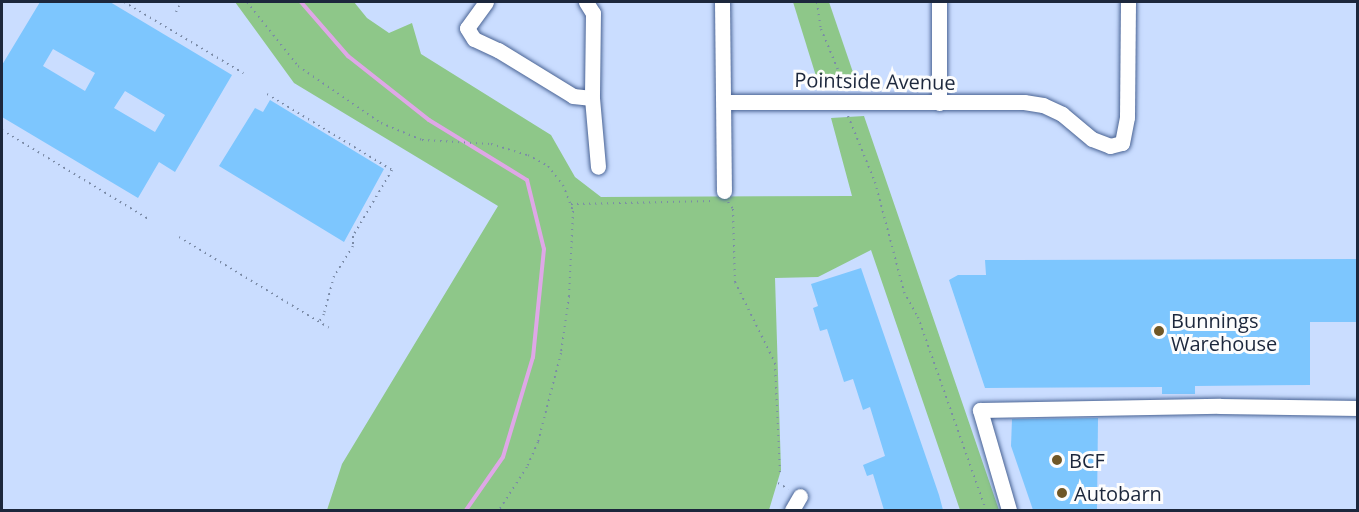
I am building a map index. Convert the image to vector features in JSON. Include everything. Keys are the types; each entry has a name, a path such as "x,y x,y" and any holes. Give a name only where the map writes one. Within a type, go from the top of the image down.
{"street":[{"path":"486,2 467,28 474,39 498,50 573,96 592,98"},
{"path":"586,2 593,13 592,98 598,167"},
{"path":"719,196 724,102 722,2"},
{"path":"939,2 939,103"},
{"name":"Pointside Avenue","path":"724,102 1024,102 1043,105 1062,114 1092,139 1110,146 1122,143 1127,117 1128,2"},
{"path":"1009,510 980,410 1318,406 1356,401"},
{"path":"792,510 800,496"}],"path":[{"path":"124,2 243,73"},
{"path":"247,2 297,66 381,123 422,140 491,144 535,157 559,177 572,204 571,278 561,353 538,442 527,467 500,510"},
{"path":"817,2 821,29 847,91"},
{"path":"176,12 179,6"},
{"path":"167,27 169,23"},
{"path":"267,94 392,170 353,236 353,246 334,276 324,314 319,322"},
{"path":"848,116 875,182 904,292 918,317 986,510"},
{"path":"2,130 150,220"},
{"path":"572,204 719,196 732,205 735,282 775,363 780,474"},
{"path":"179,237 329,328"}],"green space":[{"path":"235,2 354,2 367,18 389,33 412,23 421,54 551,135 575,177 601,197 852,196 831,118 864,116 999,510 960,510 871,250 818,277 775,278 781,470 769,510 327,510 342,464 498,206 294,83"},
{"path":"793,2 829,2 858,87 820,89"}],"building":[{"path":"40,2 110,2 232,75 175,172 159,162 138,198 2,117 2,65","holes":["53,49 95,73 85,91 43,66","125,91 165,115 155,132 114,108"]},
{"path":"270,100 384,169 344,242 219,166 255,108 263,112"},
{"name":"Bunnings Warehouse","path":"1358,259 1358,322 1310,322 1310,385 1195,386 1195,394 1162,394 1162,387 985,388 949,280 958,275 986,275 985,260"},
{"path":"861,268 943,510 884,510 873,474 867,476 863,465 885,456 870,407 863,410 853,379 844,382 827,329 820,331 813,308 818,306 811,284"},
{"name":"BCF","path":"1098,418 1097,510 1033,510 1011,446 1012,419"}],"waterway":[{"path":"301,2 348,56 429,120 527,180 544,249 533,357 503,457 466,510"}],"place":[{"name":"Bunnings Warehouse","path":"1159,331"},
{"name":"BCF","path":"1057,460"},
{"name":"Autobarn","path":"1062,493"}]}
